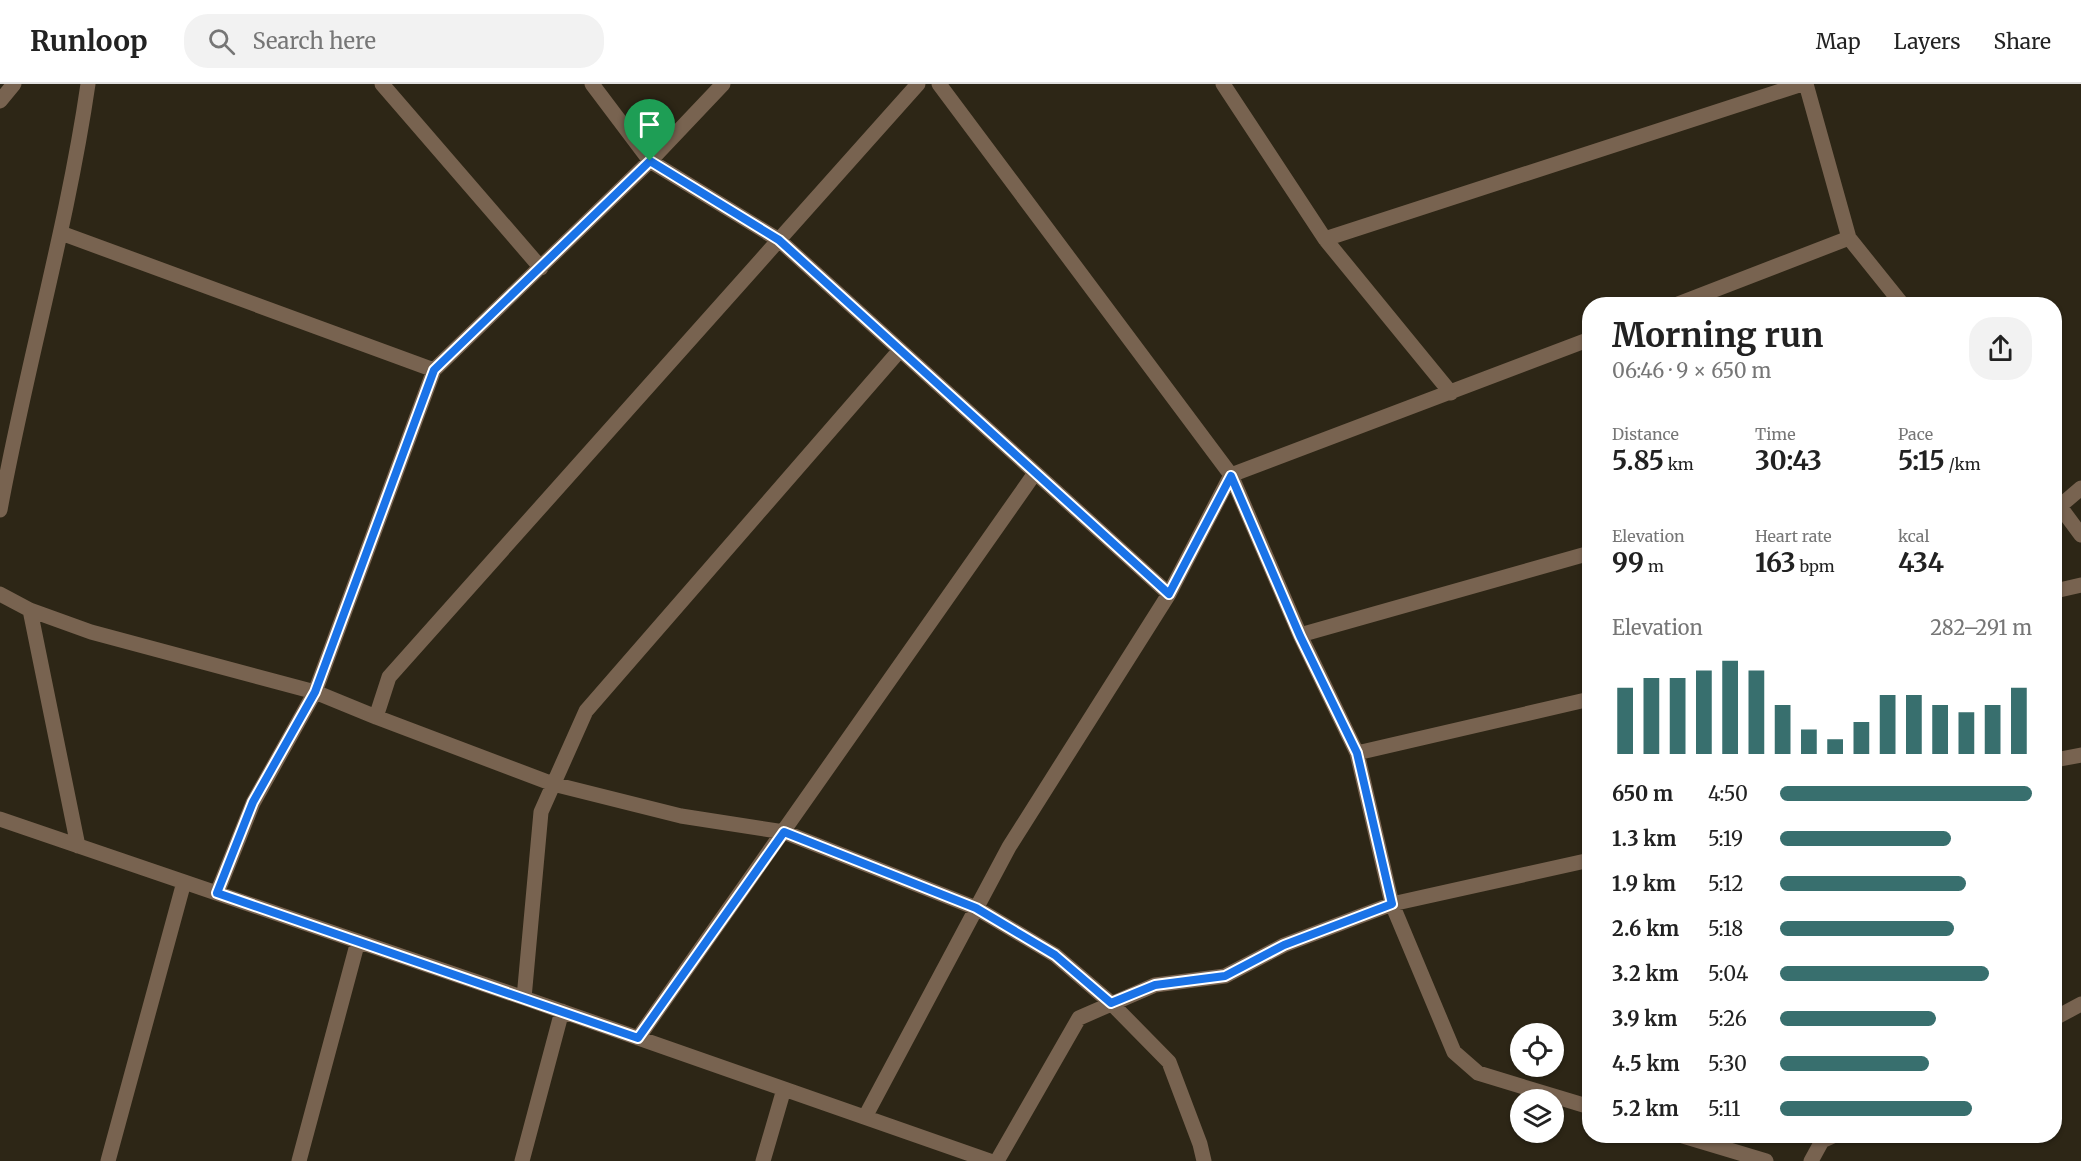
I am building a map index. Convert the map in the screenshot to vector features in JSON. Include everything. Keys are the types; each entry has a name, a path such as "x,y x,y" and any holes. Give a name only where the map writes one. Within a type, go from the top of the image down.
{"street":[{"path":"0,101 14,84"},
{"path":"0,510 10,454 61,233 88,84"},
{"path":"382,84 541,268"},
{"path":"592,84 650,161 779,240 1169,594"},
{"path":"217,893 253,802 315,692 434,370 650,161 723,84"},
{"path":"376,717 389,677 918,84"},
{"path":"939,84 1231,476 1300,636 1357,753 1392,904 1454,1052 1478,1073 1582,1105"},
{"path":"1222,84 1325,239 1451,393"},
{"path":"1325,239 1804,84 1849,238 1896,297"},
{"path":"61,233 434,370"},
{"path":"1696,297 1849,238"},
{"path":"865,1117 1009,847 1169,594 1231,476 1582,342"},
{"path":"524,998 541,812 586,711 900,350"},
{"path":"638,1038 1035,473"},
{"path":"2062,500 2081,488"},
{"path":"2062,510 2081,535"},
{"path":"1300,636 1582,555"},
{"path":"2062,589 2081,585"},
{"path":"0,594 30,610 91,632 315,692 553,784 681,816 784,832 976,908 1055,955 1111,1003 1169,1062 1200,1144 1204,1161"},
{"path":"30,610 78,846"},
{"path":"1357,753 1582,701"},
{"path":"2062,758 2081,754"},
{"path":"0,819 865,1117 961,1156 990,1161"},
{"path":"998,1161 1079,1018 1155,985 1225,976 1284,945 1392,904 1582,862"},
{"path":"108,1161 184,882"},
{"path":"299,1161 358,941"},
{"path":"2062,1014 2081,1004"},
{"path":"522,1161 562,1011"},
{"path":"763,1161 784,1089"},
{"path":"1706,1143 1766,1161"},
{"path":"1811,1161 1821,1143"}],"route":[{"path":"650,161 779,240 1169,594 1231,476 1300,636 1357,753 1392,904 1284,945 1225,976 1155,985 1111,1003 1055,955 976,908 784,832 638,1038 217,893 253,802 315,692 434,370 650,161"}]}
